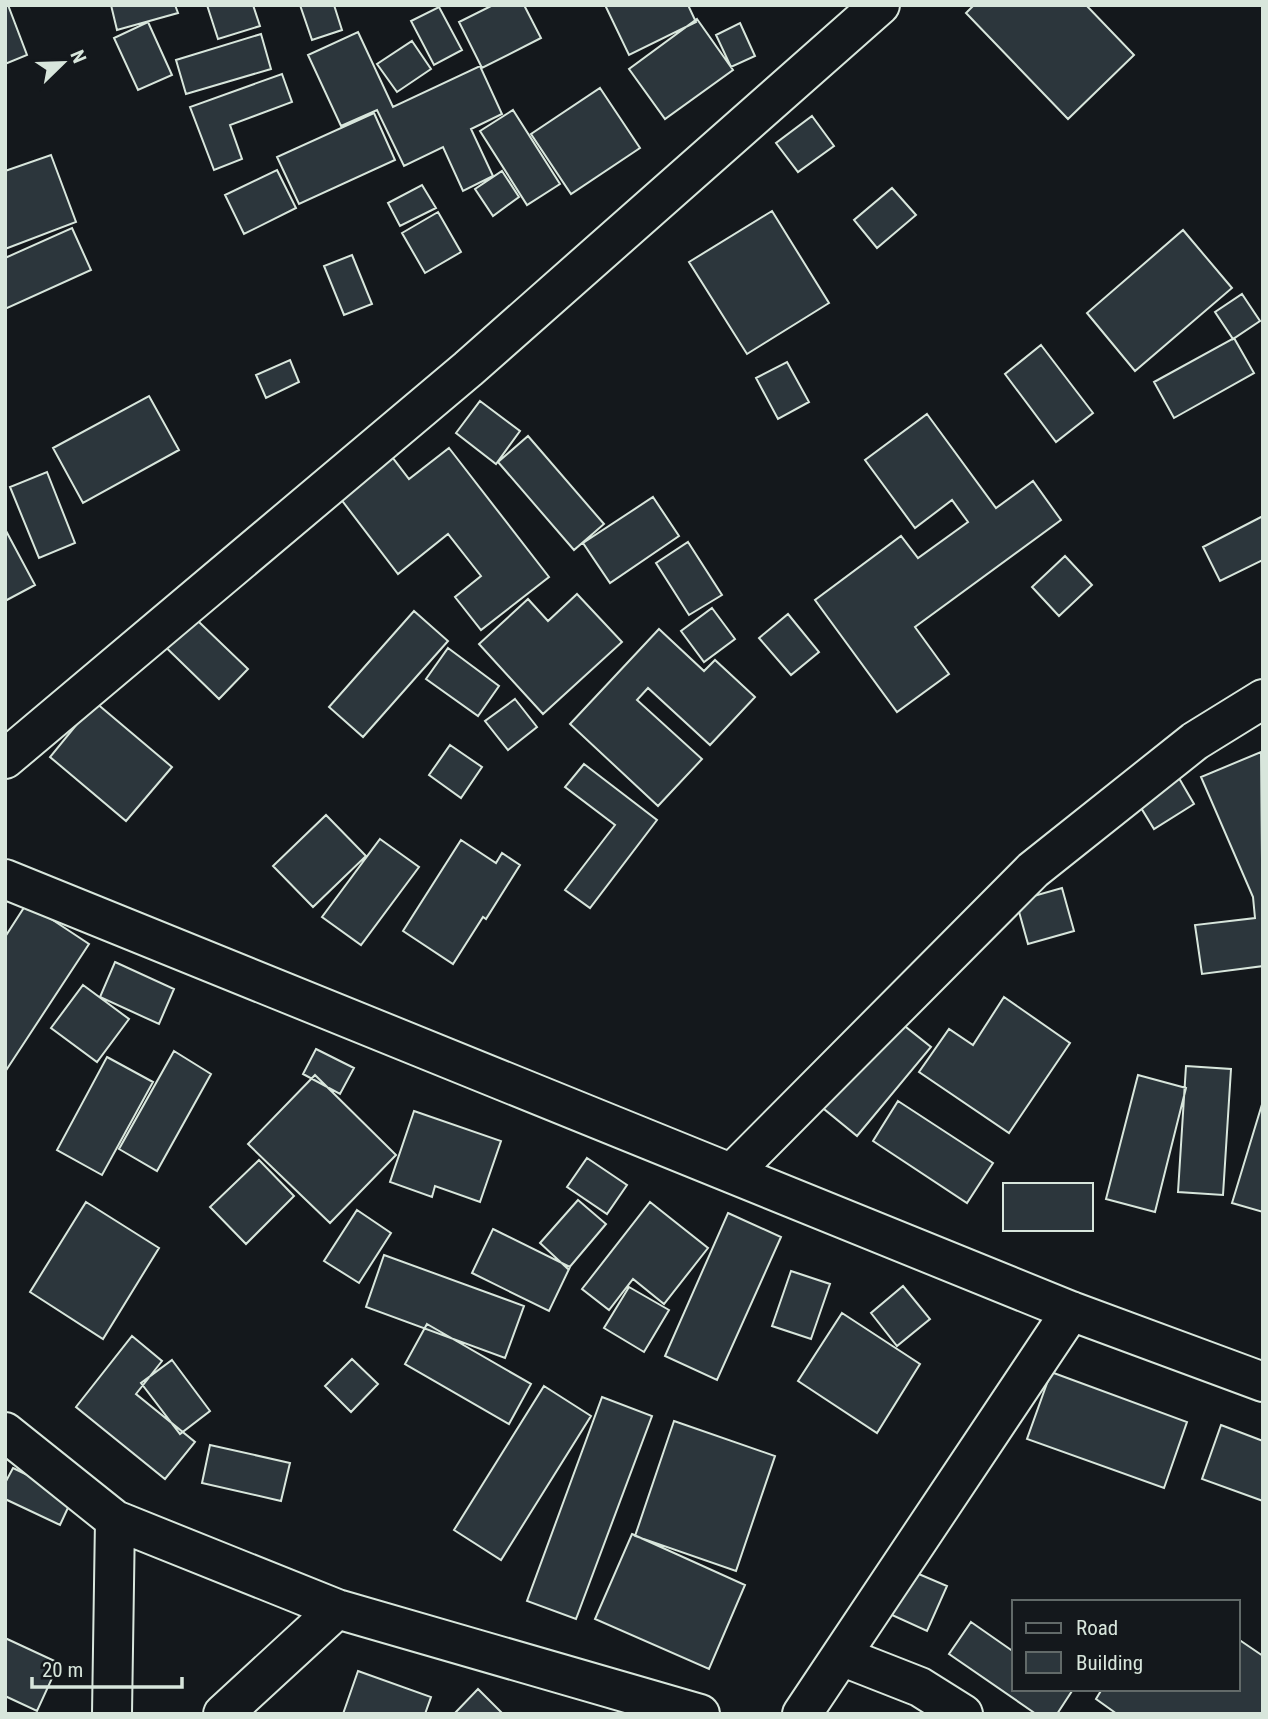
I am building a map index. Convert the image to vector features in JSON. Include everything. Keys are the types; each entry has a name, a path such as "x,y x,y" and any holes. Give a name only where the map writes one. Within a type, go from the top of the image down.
{"street":[{"path":"5,759 468,369 880,5"},
{"path":"732,1173 1033,870 1195,741 1263,699"},
{"path":"5,879 1070,1311 1263,1382"},
{"path":"802,1714 1070,1311"},
{"path":"5,1432 116,1520 337,1609 700,1714"},
{"path":"111,1714 116,1520"},
{"path":"223,1714 337,1609"},
{"path":"841,1656 920,1687 963,1714"}],"building":[{"path":"5,5 8,5 27,55 5,64"},
{"path":"111,5 175,5 178,13 117,30"},
{"path":"207,5 253,5 260,26 218,39"},
{"path":"300,5 334,5 342,30 312,40"},
{"path":"493,5 524,5 541,38 482,68 459,22"},
{"path":"605,5 688,5 696,22 629,55"},
{"path":"974,5 1086,5 1134,55 1068,119 966,13"},
{"path":"439,7 462,50 434,65 411,21"},
{"path":"697,19 733,70 665,119 629,69"},
{"path":"148,22 172,75 138,90 114,38"},
{"path":"740,23 755,56 731,67 716,35"},
{"path":"358,32 393,107 480,66 502,114 471,129 493,176 463,191 443,147 404,166 377,110 341,126 308,55"},
{"path":"261,34 271,69 186,94 176,60"},
{"path":"412,41 431,69 397,92 377,64"},
{"path":"282,74 292,102 230,125 242,159 214,170 190,107"},
{"path":"600,88 640,148 571,194 531,134"},
{"path":"513,110 560,184 527,205 480,131"},
{"path":"374,113 395,160 299,204 277,157"},
{"path":"812,116 834,146 798,172 776,143"},
{"path":"51,155 76,222 5,249 5,171"},
{"path":"277,170 296,208 244,234 225,195"},
{"path":"502,171 519,197 493,216 475,189"},
{"path":"422,185 436,208 400,226 388,203"},
{"path":"892,188 916,215 877,248 854,220"},
{"path":"772,211 829,303 747,354 689,262"},
{"path":"438,212 461,252 425,273 402,233"},
{"path":"72,228 91,270 5,309 5,258"},
{"path":"1183,230 1232,288 1135,371 1087,313"},
{"path":"352,255 372,304 344,315 324,266"},
{"path":"1242,294 1260,321 1233,339 1215,312"},
{"path":"1234,338 1254,373 1174,418 1154,382"},
{"path":"1041,345 1093,413 1056,442 1005,374"},
{"path":"290,360 299,382 266,398 256,375"},
{"path":"787,362 809,402 778,419 756,378"},
{"path":"149,396 179,450 83,503 53,448"},
{"path":"480,401 520,431 496,464 456,433"},
{"path":"927,414 996,508 1033,481 1061,520 915,627 949,674 897,712 815,600 901,536 918,558 968,522 952,500 915,528 865,460"},
{"path":"528,436 604,524 574,550 498,462"},
{"path":"449,448 549,577 481,630 455,597 481,576 448,534 398,574 337,494 389,453 409,479"},
{"path":"47,472 75,543 39,558 10,487"},
{"path":"653,497 679,536 610,583 583,543"},
{"path":"1263,516 1263,560 1220,581 1203,547"},
{"path":"5,529 35,585 5,601"},
{"path":"688,542 722,595 689,615 656,563"},
{"path":"1065,556 1092,585 1059,616 1032,587"},
{"path":"577,594 622,642 543,714 479,644 528,599 548,621"},
{"path":"175,599 248,669 219,699 147,629"},
{"path":"712,608 735,639 704,662 681,631"},
{"path":"414,611 448,641 363,737 329,707"},
{"path":"788,614 819,652 791,675 759,638"},
{"path":"659,629 704,671 715,660 755,697 710,745 648,688 637,700 702,759 658,806 570,724"},
{"path":"448,648 499,686 478,716 426,679"},
{"path":"515,699 537,727 508,750 485,721"},
{"path":"95,702 172,767 126,821 50,757"},
{"path":"450,745 482,767 461,798 429,775"},
{"path":"1261,752 1263,966 1202,974 1195,925 1255,918 1253,897 1201,777"},
{"path":"584,764 657,820 590,908 565,890 615,825 565,787"},
{"path":"1176,773 1194,804 1154,829 1135,798"},
{"path":"326,815 366,856 313,907 273,866"},
{"path":"380,839 419,867 361,945 322,917"},
{"path":"461,840 496,863 502,853 520,865 486,919 483,917 453,964 403,931"},
{"path":"1062,888 1074,931 1028,944 1016,901"},
{"path":"27,903 89,944 5,1072 5,937"},
{"path":"115,962 174,989 159,1024 100,997"},
{"path":"83,985 129,1019 97,1062 51,1028"},
{"path":"1004,997 1070,1043 1009,1133 919,1072 949,1029 973,1045"},
{"path":"887,1012 931,1047 857,1136 813,1100"},
{"path":"316,1049 354,1068 340,1094 303,1074"},
{"path":"174,1051 211,1074 157,1171 119,1149"},
{"path":"107,1057 153,1082 102,1175 57,1150"},
{"path":"1186,1066 1231,1069 1223,1195 1178,1192"},
{"path":"315,1075 396,1155 330,1223 248,1144"},
{"path":"1138,1075 1186,1088 1155,1212 1106,1199"},
{"path":"898,1101 993,1163 967,1203 873,1141"},
{"path":"1263,1101 1263,1212 1232,1203"},
{"path":"414,1111 501,1141 480,1202 435,1186 432,1197 390,1182"},
{"path":"587,1158 627,1185 607,1214 567,1187"},
{"path":"259,1160 294,1196 246,1244 210,1207"},
{"path":"1003,1183 1093,1183 1093,1231 1003,1231"},
{"path":"578,1200 606,1224 568,1269 540,1243"},
{"path":"86,1202 159,1248 103,1339 30,1292"},
{"path":"650,1202 708,1248 664,1304 633,1279 609,1310 582,1289"},
{"path":"357,1210 391,1233 359,1283 324,1261"},
{"path":"728,1213 781,1237 717,1380 665,1356"},
{"path":"493,1229 570,1267 549,1311 472,1273"},
{"path":"384,1255 524,1306 505,1358 366,1307"},
{"path":"791,1271 830,1284 811,1339 772,1326"},
{"path":"903,1286 930,1319 897,1346 871,1313"},
{"path":"629,1287 669,1310 644,1352 604,1328"},
{"path":"842,1313 920,1364 877,1433 798,1381"},
{"path":"427,1324 531,1384 509,1424 405,1364"},
{"path":"132,1336 162,1361 136,1394 195,1442 165,1479 76,1407"},
{"path":"352,1359 378,1384 351,1412 325,1386"},
{"path":"172,1360 210,1411 180,1434 141,1383"},
{"path":"1051,1372 1187,1422 1164,1488 1027,1439"},
{"path":"544,1386 591,1416 501,1560 454,1530"},
{"path":"602,1397 652,1416 576,1619 527,1601"},
{"path":"674,1421 775,1456 736,1571 635,1536"},
{"path":"1221,1425 1263,1441 1263,1501 1202,1479"},
{"path":"210,1445 290,1463 281,1501 202,1483"},
{"path":"13,1468 73,1497 60,1525 5,1499 5,1483"},
{"path":"632,1534 745,1585 709,1669 595,1619"},
{"path":"900,1566 947,1586 927,1631 881,1610"},
{"path":"971,1622 1012,1651 1012,1691 1072,1691 1057,1714 1036,1714 949,1654"},
{"path":"5,1638 59,1663 37,1711 5,1696"},
{"path":"1240,1640 1263,1656 1263,1714 1117,1714 1096,1699 1101,1691 1240,1691"},
{"path":"358,1671 431,1697 425,1714 343,1714"},
{"path":"478,1689 503,1714 454,1714"}]}
